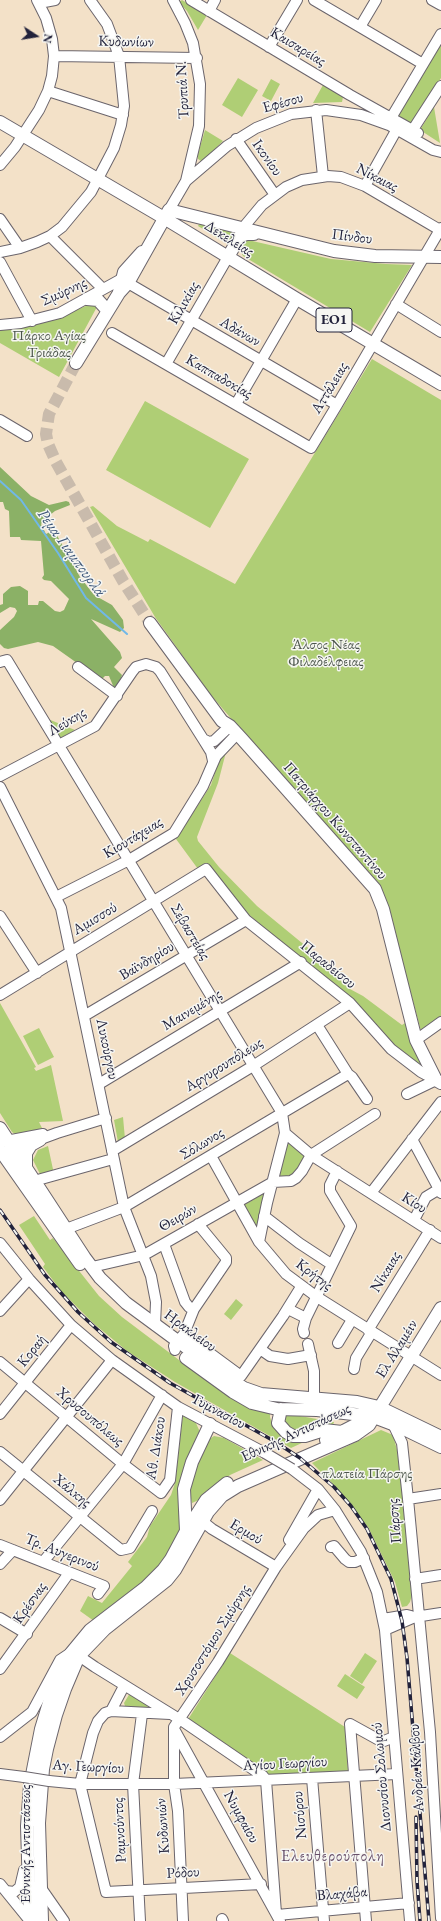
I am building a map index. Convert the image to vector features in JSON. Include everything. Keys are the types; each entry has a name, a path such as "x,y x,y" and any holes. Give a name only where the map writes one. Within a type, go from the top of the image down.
{"main road":[{"name":"Δεκελείας","path":"0,122 98,179 167,214 228,257 441,384"},
{"name":"Πίνδου","path":"167,214 242,229 328,250 355,254 441,257"},
{"path":"125,281 136,271 147,248 167,214"},
{"name":"Πίνδου","path":"228,257 240,236 247,234 262,234"},
{"path":"79,365 93,337 119,293 125,281 130,264 147,248"},
{"path":"87,299 98,300 108,311"},
{"name":"Πατριάρχου Κωνσταντίνου","path":"152,622 226,717 233,730 375,889 383,909 416,1040 439,1081"},
{"name":"Ηρακλείου","path":"0,1128 4,1148 38,1207 95,1283 112,1300 179,1342 246,1400 267,1407 281,1409 375,1413 441,1437"},
{"path":"26,1170 26,1153 31,1145 40,1140"},
{"name":"Ηρακλείου","path":"4,1148 26,1170 66,1230 103,1281 126,1303 238,1384 251,1391 275,1396 357,1402 393,1424 441,1447"},
{"name":"Ελ Αλαμέιν","path":"375,1413 441,1308"},
{"path":"281,1409 278,1423 286,1432 293,1436 305,1436 324,1430 342,1432"},
{"name":"Εθνικής Αντιστάσεως","path":"42,1921 39,1823 43,1769 52,1729 74,1668 75,1654 94,1627 155,1578 171,1559 186,1531 206,1500 214,1492 232,1480 342,1432 375,1413"},
{"name":"Εθνικής Αντιστάσεως","path":"30,1921 27,1826 30,1785 36,1753 47,1710 65,1663 167,1580 175,1570 202,1521 213,1506 230,1490 355,1435 369,1425 375,1413"},
{"path":"186,1531 184,1489 187,1477 210,1424"},
{"path":"184,1504 192,1508 201,1505 206,1500"}],"street":[{"path":"0,165 23,135 39,110 48,91 52,76 54,56 50,31 38,1 55,0"},
{"path":"0,252 20,248 50,236 74,215 98,179 114,148 123,115 124,97 119,56 107,24 90,0"},
{"name":"Τρυπιά Ν.","path":"173,0 185,23 197,58 200,84 199,126 186,182"},
{"name":"Καισαρείας","path":"191,0 393,124"},
{"path":"209,11 215,0"},
{"path":"269,47 297,0"},
{"path":"314,0 423,64"},
{"path":"360,28 376,0"},
{"path":"432,0 441,5"},
{"path":"365,186 393,124 423,64 441,34"},
{"name":"Κυδωνίων","path":"54,56 197,58"},
{"path":"411,133 441,86"},
{"path":"48,91 123,115"},
{"path":"316,110 323,176"},
{"name":"Εφέσου","path":"167,214 186,182 236,139 276,119 316,110 351,113 393,124 437,145 441,151"},
{"name":"Ικονίου","path":"236,139 275,195"},
{"name":"Νίκαιας","path":"242,229 257,210 275,195 298,182 323,176 341,177 365,186 440,229"},
{"path":"0,219 20,248"},
{"name":"Αττάλειας","path":"311,448 338,405 440,229"},
{"path":"50,236 103,289"},
{"name":"Κιλικίας","path":"166,364 228,257"},
{"path":"0,262 32,321"},
{"name":"Σμύρνης","path":"0,325 32,321 60,313 103,289 125,281"},
{"name":"Αδάνων","path":"125,281 191,321 338,405"},
{"path":"236,404 297,299"},
{"path":"396,304 441,332"},
{"name":"Καππαδοκίας","path":"112,334 311,448"},
{"path":"0,420 27,436"},
{"name":"Σεβαστείας","path":"3,661 58,745 129,860 282,1113 285,1133"},
{"name":"Λεύκης","path":"0,776 95,726 136,667 146,664 151,665 160,671 208,740"},
{"path":"78,667 117,696"},
{"path":"208,740 233,730"},
{"name":"Κιουτάχειας","path":"56,897 129,860 174,833 203,786 213,761 233,730"},
{"path":"208,740 221,749"},
{"path":"208,740 213,761"},
{"name":"Λυκούργου","path":"0,787 61,908 124,1207 151,1276 156,1302 155,1325"},
{"name":"Αμισσού","path":"0,995 206,869"},
{"name":"Παραδείσου","path":"206,869 246,920 301,962 350,1003 388,1047 421,1072 439,1081"},
{"path":"0,916 36,973"},
{"name":"Βαϊνδηρίου","path":"84,1016 246,920"},
{"name":"Μαινεμένης","path":"99,1084 301,962"},
{"name":"Αργυρουπόλεως","path":"34,1181 112,1155 350,1003"},
{"path":"416,1040 441,1022"},
{"path":"317,1025 348,1074 352,1077 367,1099"},
{"name":"Σόλωνος","path":"66,1230 124,1207 348,1074"},
{"path":"407,1094 439,1081"},
{"path":"259,1242 285,1133 312,1155 371,1193 441,1102"},
{"name":"Θειρών","path":"92,1267 144,1255 273,1182 291,1181 296,1178 312,1155 375,1114"},
{"path":"4,1148 106,1118"},
{"path":"4,1148 40,1140 57,1132"},
{"path":"412,1139 440,1190 426,1198 414,1220"},
{"name":"Κρήτης","path":"211,1156 259,1242 286,1274 301,1287 369,1332 441,1375"},
{"path":"304,1333 303,1329 306,1318 331,1264 351,1226 330,1191 330,1185 337,1171"},
{"name":"Κίου","path":"371,1193 441,1238"},
{"path":"264,1216 299,1243 331,1264"},
{"path":"198,1224 226,1258 226,1262 194,1309 179,1342 241,1376 301,1287"},
{"name":"Νίκαιας","path":"354,1368 356,1358 369,1332 430,1230"},
{"name":"Γυμνασίου","path":"0,1243 29,1279 71,1325 112,1360 178,1407 266,1453 292,1469 319,1490 335,1510 364,1558 375,1585 386,1630"},
{"path":"164,1244 185,1302 189,1307 194,1309"},
{"path":"0,1311 29,1279"},
{"path":"288,1308 306,1318"},
{"path":"338,1343 350,1323"},
{"name":"Κοραή","path":"0,1414 71,1325"},
{"path":"308,1344 314,1371 314,1399"},
{"path":"260,1349 270,1356 288,1359 311,1355"},
{"path":"0,1500 68,1418 112,1360"},
{"name":"Χρυσουπόλεως","path":"0,1362 123,1464 161,1493"},
{"path":"43,1562 123,1464 162,1395"},
{"name":"Αθ. Διάκου","path":"161,1493 170,1480 178,1407"},
{"name":"Πάρσης","path":"393,1424 402,1443 415,1579 417,1617"},
{"name":"Χάλκης","path":"0,1452 121,1550 130,1548 152,1511"},
{"name":"Χρυσοστόμου Σμύρνης","path":"276,1567 289,1540 319,1490"},
{"path":"408,1499 441,1494"},
{"name":"Χρυσοστόμου Σμύρνης","path":"174,1729 276,1567 309,1523 318,1515 335,1510"},
{"name":"Ερμού","path":"202,1521 212,1529 276,1567"},
{"name":"Τρ. Αυγερινού","path":"0,1545 104,1586 98,1594"},
{"path":"331,1547 334,1546 349,1562 355,1562 364,1558"},
{"path":"0,1564 13,1550"},
{"name":"Κρέσνας","path":"0,1670 69,1573"},
{"path":"415,1579 441,1575"},
{"path":"386,1630 417,1617 441,1613"},
{"path":"383,1619 407,1615 417,1617"},
{"name":"Ανδρέα Κάλβου","path":"417,1617 430,1732 441,1918"},
{"path":"0,1618 27,1634"},
{"name":"Διονυσίου Σολωμού","path":"386,1630 410,1921"},
{"path":"0,1737 32,1712 60,1660 75,1654 180,1720 259,1772 266,1780 278,1916"},
{"path":"74,1668 95,1667"},
{"path":"111,1711 124,1686"},
{"path":"80,1784 93,1733 98,1720 105,1713 111,1711 142,1714 170,1714"},
{"name":"Ραμνούντος","path":"140,1921 133,1784 142,1714"},
{"path":"366,1921 350,1724 379,1740 384,1741 394,1737"},
{"name":"Νυμφαίου","path":"174,1729 278,1916"},
{"name":"Κυδωνιών","path":"174,1729 174,1784 178,1811 183,1921"},
{"name":"Αγ. Γεωργίου","path":"0,1774 80,1784 174,1784"},
{"name":"Αγίου Γεωργίου","path":"174,1784 397,1774"},
{"name":"Νισύρου","path":"312,1778 324,1916"},
{"name":"Ρόδου","path":"80,1784 106,1892 261,1884"},
{"path":"3,1887 12,1892 18,1889 24,1870"},
{"path":"3,1887 30,1921"},
{"path":"41,1888 64,1921"},
{"name":"Βλαχάβα","path":"278,1916 324,1916 365,1907 409,1903"}],"green space":[{"path":"182,0 207,15 198,30 187,11 179,2"},
{"path":"441,44 441,78 414,124 410,124 397,115"},
{"path":"238,78 258,90 242,117 222,105"},
{"path":"271,79 280,84 271,101 262,96"},
{"path":"323,85 343,97 342,102 313,103"},
{"path":"434,107 440,143 420,130"},
{"path":"205,130 223,141 204,160 201,161 198,159 198,154"},
{"path":"199,224 235,233 230,242 226,243 198,226"},
{"path":"248,240 331,259 412,265 370,332 243,256 240,250 244,242"},
{"name":"Πάρκο Αγίας Τριάδας","path":"93,303 98,305 59,377 0,343 0,330 15,329 52,320"},
{"name":"Άλσος Νέας Φιλαδέλφειας","path":"372,359 441,400 441,1016 421,1031 387,904 378,882 259,751 210,694 155,617 90,507 93,506 117,526 148,542 150,539 235,584"},
{"path":"145,401 249,459 210,528 106,470"},
{"path":"0,467 31,496 49,505 66,501 69,502 70,505 55,511 41,524 46,534 54,530 80,577 94,595 112,605 123,620 124,628 120,632 91,619 120,652 122,658 114,667 122,675 118,687 114,688 109,676 105,676 101,680 53,646 38,642 8,649 4,648 0,644 0,630 14,617 17,611 15,608 10,607 0,613 0,605 3,604 3,594 11,587 20,586 28,591 28,605 38,605 39,601 43,601 55,611 60,612 64,610 69,599 51,581 44,580 42,578 44,575 41,541 21,540 20,537 10,537 9,511 5,509 3,502 0,502"},
{"path":"48,719 75,730 59,739"},
{"path":"222,751 226,752 218,783 197,837 198,841 219,867 257,906 313,952 348,988 363,996 402,1025 405,1023 413,1048 422,1067 388,1041 347,995 265,929 198,869 176,839 211,785"},
{"path":"0,1003 36,1067 34,1068 36,1071 51,1065 63,1121 39,1122 42,1128 22,1134 15,1134 12,1132 0,1113"},
{"path":"39,1028 54,1057 38,1065 23,1036"},
{"path":"123,1117 125,1139 118,1142 114,1120"},
{"path":"288,1141 296,1142 305,1158 293,1174 284,1177 279,1176"},
{"path":"48,1146 54,1174 45,1175 40,1174 33,1160 38,1150"},
{"path":"266,1192 258,1230 244,1205"},
{"path":"34,1216 50,1240 53,1238 99,1296 122,1317 183,1363 270,1413 272,1423 280,1433 304,1442 291,1448 175,1382 127,1351 93,1323 61,1291 43,1267 45,1264 19,1225"},
{"path":"236,1299 243,1305 231,1320 224,1314"},
{"path":"283,1413 334,1422 333,1425 326,1425 313,1430 290,1430 283,1423"},
{"path":"183,1414 195,1421 200,1432 182,1525 166,1560 143,1582 94,1621 80,1611 88,1596 102,1603 132,1566 128,1562 147,1537 150,1526 171,1495 175,1483"},
{"name":"πλατεία Πάρσης","path":"381,1430 393,1435 397,1450 412,1573 412,1595 410,1602 407,1606 402,1607 395,1582 368,1527 334,1485 312,1463"},
{"path":"214,1436 224,1438 263,1460 230,1475 201,1499 192,1503 189,1490 193,1474 208,1440"},
{"path":"230,1653 345,1727 348,1772 269,1776 187,1721"},
{"path":"365,1653 377,1661 362,1684 350,1676"},
{"path":"345,1674 365,1687 357,1699 337,1686"},
{"path":"130,1693 147,1704 148,1708 142,1710 125,1706 124,1703"}],"waterway":[{"name":"Ρέμα Γιαμπουρλά","path":"0,481 21,500 58,553 86,598 127,634"}],"tunnel":[{"path":"76,363 49,414 46,434 48,444 56,462 123,581 150,623"}],"railway":[{"path":"0,1210 45,1275 78,1312 111,1342 170,1383 274,1441 300,1458 334,1487 351,1506 367,1529 391,1579 402,1621 407,1658 429,1921"},
{"path":"416,1817 417,1881 420,1921"}],"district":[{"name":"Ελευθερούπολη","path":"333,1857"}]}
